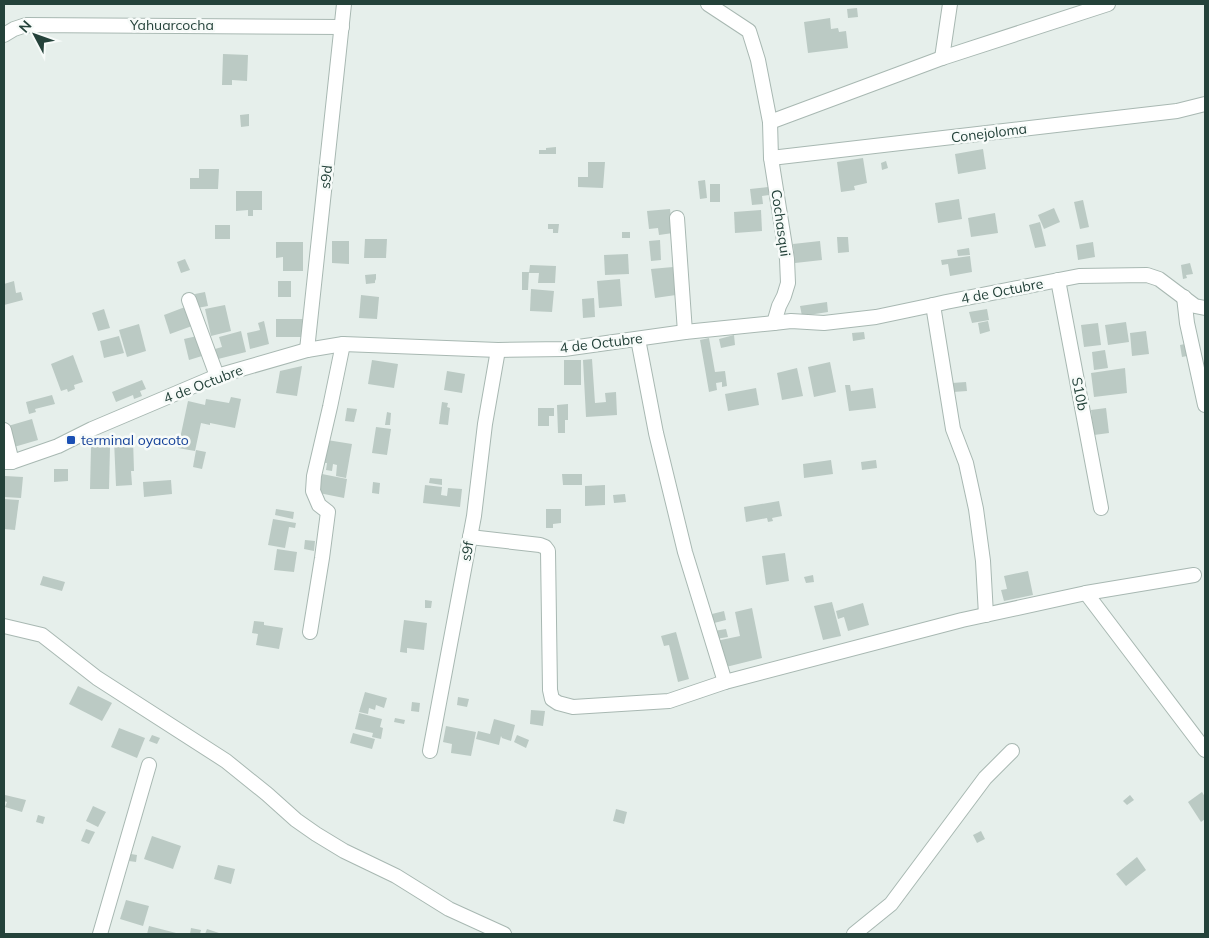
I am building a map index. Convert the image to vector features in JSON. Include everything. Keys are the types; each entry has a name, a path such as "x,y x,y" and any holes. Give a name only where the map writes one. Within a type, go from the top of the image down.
{"street":[{"name":"s9d","path":"307,350 344,4"},
{"name":"Cochasqui","path":"708,4 749,31 758,60 770,122 771,158 787,258 788,283 774,322"},
{"path":"942,58 950,4"},
{"path":"770,122 942,58 1108,4"},
{"name":"Yahuarcocha","path":"4,35 26,25 342,27"},
{"name":"Conejoloma","path":"771,158 1177,111 1205,104"},
{"path":"677,218 685,332"},
{"name":"4 de Octubre","path":"8,462 58,446 92,429 217,376 307,350 343,344 498,350 564,349 774,322 824,323 876,317 1079,276 1147,275 1159,279 1195,306 1205,308"},
{"name":"S10b","path":"1058,280 1101,508"},
{"path":"1184,298 1187,323 1205,405"},
{"path":"189,300 217,376"},
{"path":"933,305 953,428 966,463 976,508 983,560 986,615"},
{"path":"638,339 656,433 685,552 725,682"},
{"path":"310,632 328,512 319,505 314,491 314,476 343,344"},
{"name":"s9f","path":"430,751 474,516 485,424 498,350"},
{"path":"4,430 8,462"},
{"path":"470,537 540,545 548,551 550,690 552,699 558,703 573,707 669,701 725,682 986,615 1086,593 1194,575"},
{"path":"1086,593 1205,750"},
{"path":"4,626 42,635 97,678 226,761 296,820 316,834 396,876 449,909 504,934"},
{"path":"854,934 891,904 985,778 1012,751"},
{"path":"100,934 149,765"}],"building":[{"path":"857,8 858,17 848,18 847,9"},
{"path":"830,18 831,29 838,28 839,32 846,31 848,48 808,53 804,22"},
{"path":"223,54 248,55 247,81 232,80 232,85 222,85"},
{"path":"249,114 249,126 241,127 240,115"},
{"path":"556,147 556,154 539,154 539,150"},
{"path":"983,149 986,169 958,174 955,154"},
{"path":"863,158 867,183 854,186 855,190 841,192 837,162"},
{"path":"886,161 888,168 882,170 881,163"},
{"path":"588,162 605,162 603,188 578,187 578,177 588,177"},
{"path":"199,169 219,169 218,189 190,189 190,178 199,178"},
{"path":"705,180 707,198 700,199 698,181"},
{"path":"710,184 720,184 720,202 710,202"},
{"path":"768,187 769,195 762,196 763,204 752,205 750,189"},
{"path":"236,191 262,191 262,210 253,210 253,216 248,216 248,210 236,211"},
{"path":"959,199 962,219 938,223 935,203"},
{"path":"1083,200 1089,227 1080,229 1074,202"},
{"path":"1054,208 1060,222 1044,229 1038,215"},
{"path":"670,209 673,233 659,235 658,228 649,229 647,211"},
{"path":"761,210 762,231 735,233 734,212"},
{"path":"995,213 998,233 971,237 968,218"},
{"path":"1040,222 1046,246 1035,248 1029,225"},
{"path":"548,224 559,224 558,233 553,233 553,229 548,229"},
{"path":"215,225 230,225 230,239 215,239"},
{"path":"622,232 630,232 630,238 622,238"},
{"path":"837,237 848,237 849,252 838,253"},
{"path":"365,239 387,239 386,258 364,258"},
{"path":"660,240 661,260 651,261 649,241"},
{"path":"332,241 349,241 349,264 332,263"},
{"path":"820,241 822,260 795,263 793,244"},
{"path":"276,242 303,242 303,271 283,271 283,257 276,258"},
{"path":"1093,242 1095,257 1078,260 1076,245"},
{"path":"969,248 970,255 958,256 957,250"},
{"path":"628,254 629,274 605,275 604,255"},
{"path":"970,256 972,272 950,276 948,264 942,265 941,260"},
{"path":"185,259 190,270 181,273 177,262"},
{"path":"1190,263 1193,274 1186,275 1187,278 1183,279 1181,265"},
{"path":"530,265 556,266 555,283 538,283 539,273 529,273"},
{"path":"673,267 676,295 655,298 651,269"},
{"path":"522,272 529,272 528,290 522,290"},
{"path":"376,274 375,283 366,284 365,275"},
{"path":"620,279 622,306 599,308 597,281"},
{"path":"14,281 16,293 21,292 23,300 4,305 4,284"},
{"path":"278,281 291,281 291,297 278,297"},
{"path":"531,289 554,291 552,312 530,311"},
{"path":"205,292 208,306 197,308 195,294"},
{"path":"361,295 379,297 377,319 359,318"},
{"path":"594,298 595,317 583,318 582,299"},
{"path":"827,302 828,312 802,316 800,306"},
{"path":"225,305 231,331 211,336 205,309"},
{"path":"185,307 192,326 170,334 164,315"},
{"path":"104,309 110,328 98,331 92,313"},
{"path":"987,309 989,320 972,323 969,312"},
{"path":"276,319 303,319 302,337 276,337"},
{"path":"264,321 269,344 250,349 247,333 260,330 258,323"},
{"path":"988,321 990,331 980,334 978,323"},
{"path":"1126,322 1129,342 1108,345 1105,325"},
{"path":"1098,323 1101,345 1084,347 1081,325"},
{"path":"139,324 146,351 127,357 119,330"},
{"path":"241,331 246,352 218,359 215,349 222,347 219,337"},
{"path":"1146,331 1149,354 1132,356 1130,333"},
{"path":"864,332 865,339 853,341 852,333"},
{"path":"734,335 735,345 721,348 719,339"},
{"path":"119,336 124,353 104,358 100,341"},
{"path":"197,336 202,356 189,360 184,339"},
{"path":"709,338 715,372 725,371 727,386 722,387 722,382 716,383 717,390 709,392 700,340"},
{"path":"1190,343 1192,355 1182,357 1180,345"},
{"path":"1105,350 1108,368 1094,370 1092,352"},
{"path":"73,355 83,382 74,385 75,389 68,392 67,389 61,391 51,364"},
{"path":"592,359 595,403 606,402 605,393 616,392 617,415 586,417 583,360"},
{"path":"372,360 398,364 394,388 368,384"},
{"path":"564,360 581,360 581,385 564,385"},
{"path":"830,362 836,392 814,397 808,367"},
{"path":"302,366 297,396 276,393 280,371"},
{"path":"797,368 803,396 782,400 777,373"},
{"path":"1125,368 1127,393 1094,397 1091,373"},
{"path":"447,371 465,374 462,393 444,390"},
{"path":"142,380 146,389 140,391 142,396 134,399 133,395 116,402 112,392"},
{"path":"966,382 967,391 953,392 952,383"},
{"path":"845,385 850,385 851,391 873,388 876,408 849,411"},
{"path":"756,388 759,405 728,411 725,394"},
{"path":"52,395 55,404 35,409 36,412 29,414 26,402"},
{"path":"231,397 241,399 235,428 201,423 195,451 178,448 188,401 205,405 206,399 229,403"},
{"path":"442,402 448,403 447,407 450,408 448,425 439,424"},
{"path":"568,404 568,420 565,420 565,433 558,433 557,405"},
{"path":"347,408 357,409 354,422 345,421"},
{"path":"538,408 554,408 554,416 549,416 549,426 538,426"},
{"path":"1106,408 1109,433 1094,435 1091,410"},
{"path":"387,412 391,413 390,425 385,425"},
{"path":"32,419 38,440 14,447 8,426"},
{"path":"376,427 391,429 387,455 372,453"},
{"path":"133,439 134,471 131,471 132,485 116,486 114,440"},
{"path":"327,440 352,444 346,478 336,476 337,465 333,464 332,471 326,470 327,463 323,463"},
{"path":"91,447 110,447 109,489 90,489"},
{"path":"196,450 206,452 202,469 193,467"},
{"path":"831,460 833,474 804,478 803,464"},
{"path":"876,460 877,468 862,470 861,462"},
{"path":"54,469 68,469 68,481 54,482"},
{"path":"322,474 347,479 344,498 319,493"},
{"path":"562,474 582,474 582,485 563,485"},
{"path":"5,476 23,477 21,498 4,497"},
{"path":"430,478 442,479 442,485 429,483"},
{"path":"171,480 172,494 144,497 143,482"},
{"path":"373,482 380,483 379,494 372,493"},
{"path":"425,485 442,487 441,495 447,496 448,488 462,489 460,507 423,503"},
{"path":"605,485 605,505 585,506 585,486"},
{"path":"625,494 626,502 614,503 613,495"},
{"path":"4,499 19,500 15,530 4,529"},
{"path":"779,501 782,516 772,518 773,521 768,522 767,518 746,522 744,507"},
{"path":"276,509 294,512 293,519 275,515"},
{"path":"546,509 561,509 561,523 553,524 553,528 546,528"},
{"path":"273,519 296,523 295,528 289,527 285,548 268,545"},
{"path":"305,540 315,541 314,551 304,549"},
{"path":"277,549 297,552 294,572 274,570"},
{"path":"785,553 789,581 766,585 762,556"},
{"path":"1028,571 1033,595 1004,601 1001,590 1007,589 1004,576"},
{"path":"813,575 814,582 806,583 804,577"},
{"path":"43,576 65,582 62,591 40,585"},
{"path":"425,600 432,601 431,608 425,608"},
{"path":"832,602 841,636 823,640 814,606"},
{"path":"863,603 869,625 848,631 844,617 838,619 836,611"},
{"path":"752,608 762,658 722,668 716,641 740,636 735,612"},
{"path":"724,611 726,620 714,623 712,614"},
{"path":"404,620 427,623 424,650 407,648 407,653 400,652"},
{"path":"254,621 264,622 264,625 283,628 279,649 256,645 258,634 252,633"},
{"path":"726,629 728,637 716,639 714,631"},
{"path":"676,632 689,679 678,682 669,645 664,646 661,636"},
{"path":"78,686 112,703 102,721 69,704"},
{"path":"365,692 387,698 384,708 376,705 375,710 369,708 368,714 359,712"},
{"path":"458,697 469,699 467,707 457,705"},
{"path":"412,702 420,703 419,712 411,711"},
{"path":"531,710 545,711 543,726 530,724"},
{"path":"359,713 382,719 380,727 383,728 381,739 372,737 373,733 355,729"},
{"path":"395,718 405,720 404,724 394,722"},
{"path":"494,719 515,725 511,741 501,736 499,745 476,739 478,731 490,734"},
{"path":"446,726 476,732 471,756 451,753 452,744 443,742"},
{"path":"119,728 145,738 137,758 111,747"},
{"path":"353,733 375,739 372,749 350,743"},
{"path":"152,735 160,738 157,744 149,741"},
{"path":"517,735 529,740 526,748 514,742"},
{"path":"1202,792 1205,797 1205,819 1201,822 1188,802"},
{"path":"5,795 26,800 22,812 5,807 7,802 4,801"},
{"path":"1130,795 1134,800 1127,805 1123,801"},
{"path":"93,806 106,812 98,827 86,821"},
{"path":"616,809 627,812 624,824 613,821"},
{"path":"38,815 45,817 43,824 36,822"},
{"path":"86,829 95,832 89,844 81,841"},
{"path":"981,831 985,839 977,843 973,835"},
{"path":"152,836 181,846 173,869 144,859"},
{"path":"131,854 137,855 136,862 129,861"},
{"path":"1137,857 1146,870 1126,886 1116,874"},
{"path":"218,865 235,869 231,884 214,879"},
{"path":"126,900 149,906 143,926 120,919"},
{"path":"149,926 180,934 147,934"},
{"path":"191,928 201,930 200,934 190,934"},
{"path":"207,929 222,934 205,934"}],"place":[{"name":"terminal oyacoto","path":"71,440"}]}
